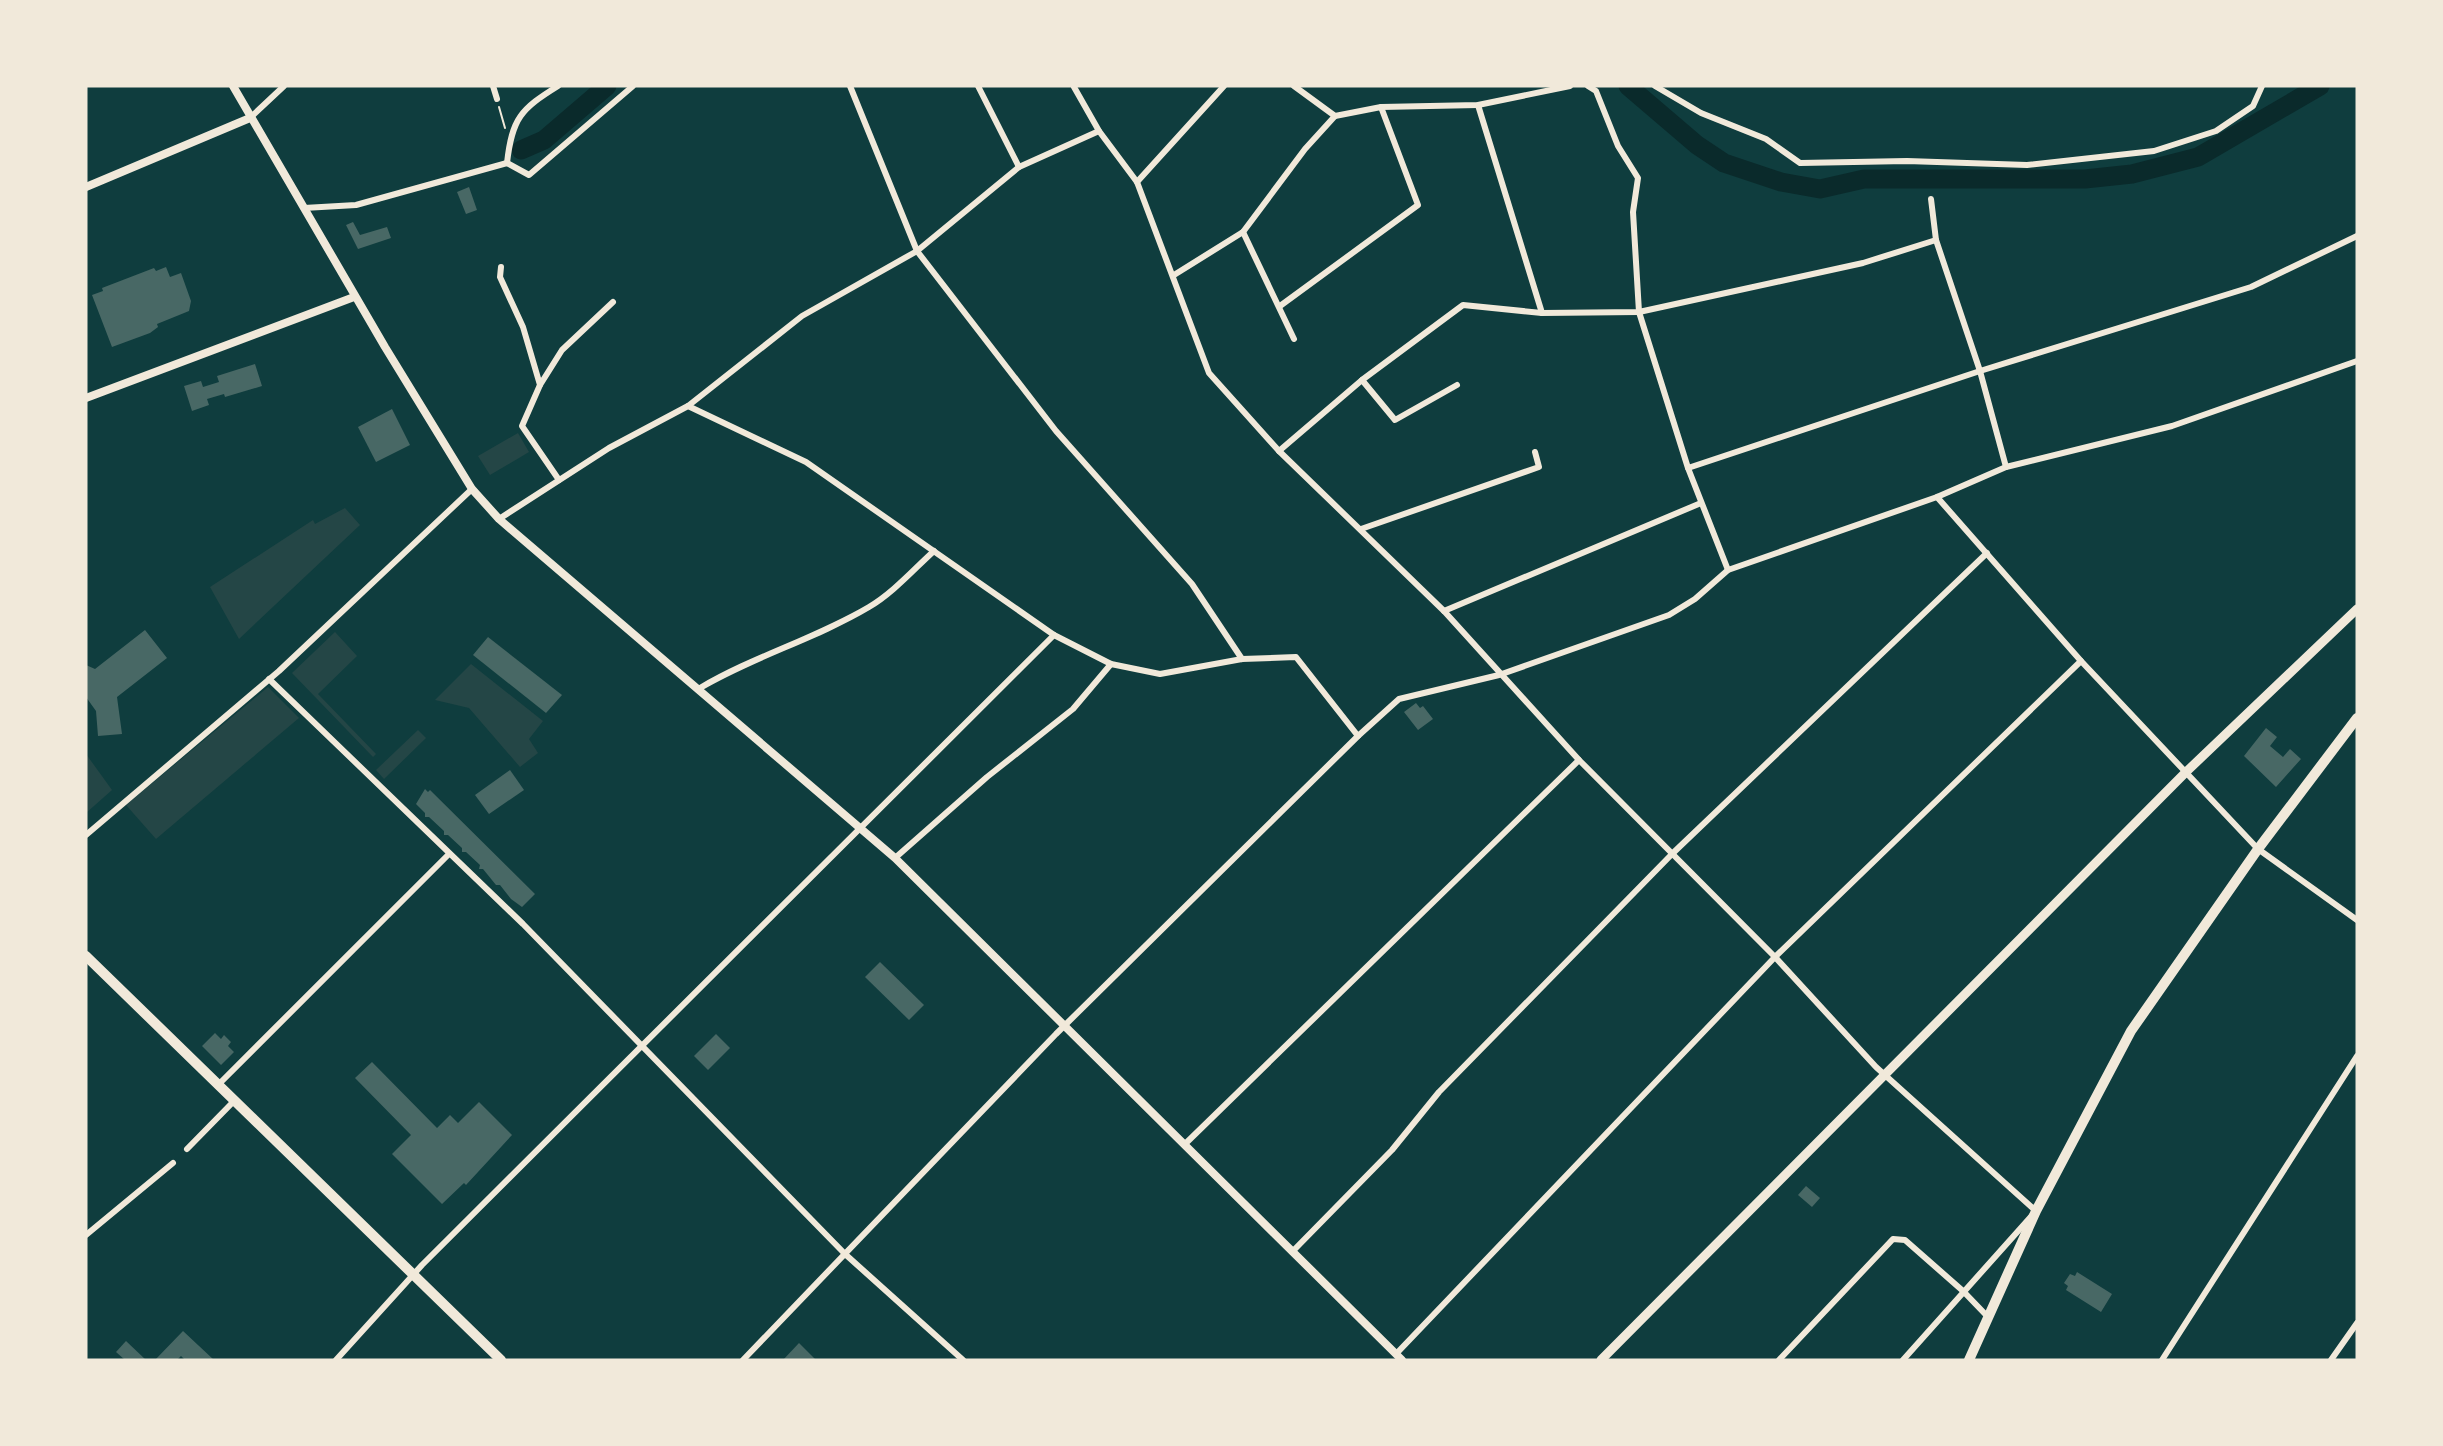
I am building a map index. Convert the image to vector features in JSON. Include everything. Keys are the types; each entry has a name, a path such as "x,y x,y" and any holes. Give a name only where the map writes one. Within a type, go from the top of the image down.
{"main road":[{"path":"1601,1360 2185,773 2357,610"},
{"path":"1969,1360 2036,1211 2131,1031 2258,849 2357,718"},
{"path":"86,956 501,1360"}],"street":[{"path":"233,86 354,297 472,489 499,519 700,688 895,858 1399,1357 1775,957 2081,661"},
{"path":"86,187 250,118 284,86"},
{"path":"493,86 498,99"},
{"path":"507,163 509,145 517,120 527,105 558,86"},
{"path":"304,208 356,205 507,163 528,175 632,86"},
{"path":"850,86 917,251 1056,431 1192,584 1242,659"},
{"path":"978,86 1019,167"},
{"path":"1137,182 1224,86"},
{"path":"1294,86 1335,116"},
{"path":"1174,275 1242,232 1305,149 1335,116 1381,107 1478,105 1570,86"},
{"path":"1588,86 1596,91 1618,146 1638,178 1633,212 1639,312 1688,468 1728,570"},
{"path":"1655,86 1701,113 1766,139 1800,163 1906,161 2027,165 2154,151 2216,131 2253,106 2262,86"},
{"path":"1074,87 1099,131 1137,182 1209,373 1279,450 1444,611 1499,675 1579,760 1775,957 1883,1074 2036,1211 1903,1360"},
{"path":"1478,105 1542,313"},
{"path":"1280,306 1418,205 1381,107"},
{"path":"499,519 559,480 688,406 802,316 917,251 1019,167 1099,131"},
{"path":"1931,199 1936,240 1980,371 2006,467"},
{"path":"1242,232 1294,339"},
{"path":"1688,468 1980,371 2251,287 2357,236"},
{"path":"1279,450 1362,380 1463,305 1542,313 1639,312 1863,262 1936,240"},
{"path":"501,267 500,277 523,327 540,385"},
{"path":"86,398 354,297"},
{"path":"559,480 522,426 540,385 562,350 613,302"},
{"path":"743,1360 1063,1027 1358,736 1399,699 1499,675 1669,615 1695,599 1728,570 1937,496 2006,467 2172,426 2357,361"},
{"path":"1362,380 1395,420 1457,385"},
{"path":"688,406 806,462 1054,635 1111,664 1160,674 1242,659 1296,657 1358,736"},
{"path":"1361,529 1539,467 1535,452"},
{"path":"86,835 269,680 472,489"},
{"path":"1937,496 2081,661 2258,849 2357,920"},
{"path":"1444,611 1701,503"},
{"path":"700,688 738,666 803,641 872,606 934,551"},
{"path":"1292,1252 1392,1150 1439,1092 1673,853 1987,553"},
{"path":"335,1360 413,1274 1054,635"},
{"path":"895,858 987,778 1073,709 1111,664"},
{"path":"269,680 642,1046 845,1254 963,1360"},
{"path":"1184,1144 1579,760"},
{"path":"219,1084 449,854"},
{"path":"2162,1360 2357,1056"},
{"path":"187,1149 236,1100"},
{"path":"86,1235 173,1163"},
{"path":"1779,1360 1893,1239 1905,1240 1964,1291 1988,1317"},
{"path":"2331,1360 2357,1323"}],"path":[{"path":"498,99 509,145"}],"shaded area":[{"path":"518,433 529,452 490,475 478,456"},
{"path":"345,508 360,525 239,639 210,587 313,520 315,524"},
{"path":"335,632 357,656 318,694 376,754 373,757 292,673"},
{"path":"471,664 543,721 529,739 538,753 520,767 469,708 435,700"},
{"path":"268,687 299,718 156,839 126,805"},
{"path":"418,730 426,738 384,779 376,770"},
{"path":"86,754 112,790 86,813"}],"building":[{"path":"469,187 477,210 466,214 457,192"},
{"path":"353,222 360,235 387,227 391,238 358,249 346,225"},
{"path":"166,267 170,277 181,273 191,301 189,311 157,324 158,327 150,333 112,347 92,295 103,291 102,288 154,268 156,271"},
{"path":"255,364 262,386 225,397 224,394 207,399 209,405 192,411 184,386 201,381 203,387 219,382 217,376"},
{"path":"392,409 410,445 376,462 358,427"},
{"path":"145,630 167,658 117,697 122,734 98,736 96,711 86,697 86,665 95,669"},
{"path":"488,637 562,695 546,713 473,655"},
{"path":"1416,703 1420,708 1423,706 1433,719 1418,730 1404,712"},
{"path":"2266,728 2277,737 2270,746 2283,757 2290,749 2301,759 2276,787 2244,756"},
{"path":"510,770 524,790 489,814 475,795"},
{"path":"425,789 428,792 430,790 535,894 522,907 511,899 500,885 496,885 483,869 479,869 480,865 466,852 462,852 462,848 448,835 444,835 444,831 429,817 425,817 425,813 416,804"},
{"path":"880,962 924,1005 909,1020 865,977"},
{"path":"215,1033 221,1039 224,1035 231,1042 228,1046 234,1052 221,1065 202,1046"},
{"path":"716,1034 730,1048 708,1070 694,1056"},
{"path":"372,1062 437,1128 450,1115 458,1123 479,1102 512,1135 466,1185 464,1183 442,1204 392,1154 411,1135 355,1078"},
{"path":"1806,1186 1820,1198 1812,1207 1798,1195"},
{"path":"2077,1272 2112,1294 2101,1312 2066,1290 2068,1286 2064,1283 2070,1274 2075,1276"},
{"path":"183,1331 214,1360 185,1360 181,1356 177,1360 155,1360"},
{"path":"126,1341 146,1360 125,1360 116,1352"},
{"path":"799,1343 816,1360 783,1360"}],"waterway":[{"path":"521,150 544,140 607,86"},
{"path":"1628,86 1697,145 1724,163 1781,182 1820,189 1864,179 2085,179 2132,174 2198,157 2320,86"}]}
